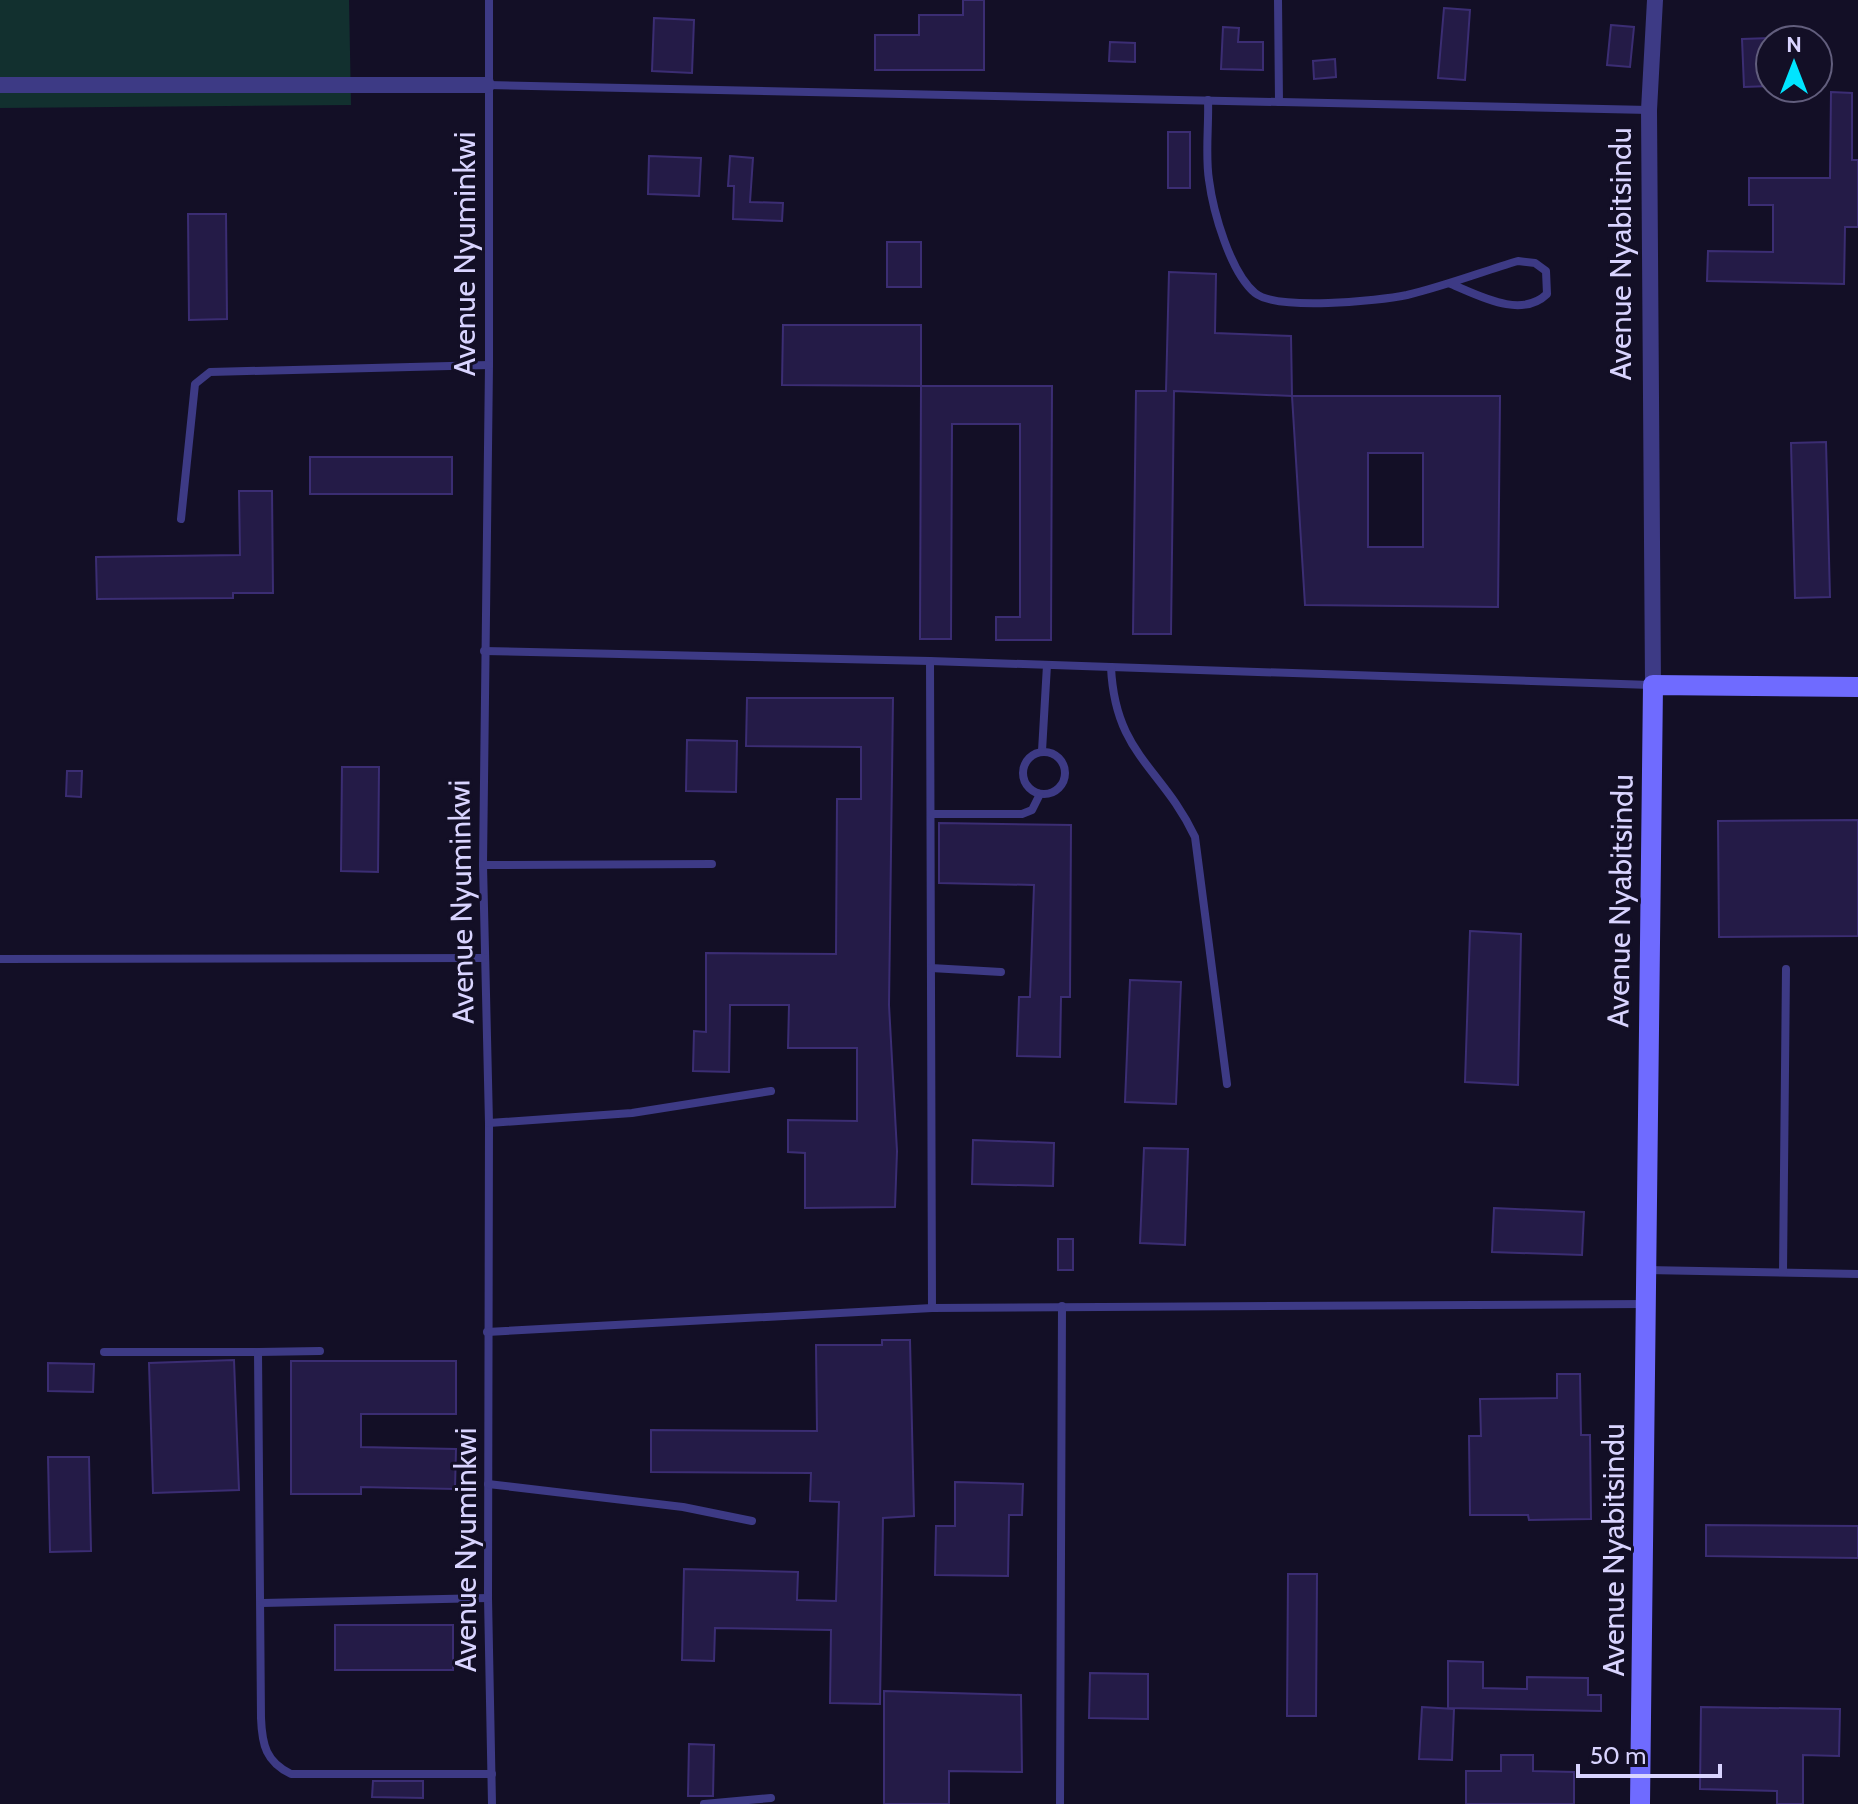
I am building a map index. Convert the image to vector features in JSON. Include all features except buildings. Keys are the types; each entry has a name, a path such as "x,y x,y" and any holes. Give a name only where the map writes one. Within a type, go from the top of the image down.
{"street":[{"name":"Avenue Nyabitsindu","path":"1640,1804 1653,685 1649,110 1655,0"},
{"path":"0,85 487,85"},
{"path":"1653,685 1858,687"}],"lane":[{"name":"Avenue Nyuminkwi","path":"489,0 489,365 483,865 489,1123 488,1598 492,1804"},
{"path":"1278,0 1279,102"},
{"path":"487,85 1649,110"},
{"path":"1208,100 1208,178 1218,222 1235,264 1255,292 1272,301 1299,302 1402,296 1451,284 1518,261 1535,263 1546,271 1549,284 1547,294 1537,304 1514,306 1451,284"},
{"path":"181,519 195,384 201,376 210,372 489,365"},
{"path":"484,651 930,661 1653,685"},
{"path":"930,661 932,1308"},
{"path":"1042,751 1047,665"},
{"path":"1111,667 1115,711 1128,741 1180,806 1195,837 1227,1084"},
{"path":"1042,751 1054,754 1063,762 1066,774 1062,785 1052,793 1040,794 1029,788 1023,778 1024,766 1031,756 1042,751"},
{"path":"931,814 1022,814 1032,810 1040,794"},
{"path":"483,865 712,864"},
{"path":"0,959 484,958"},
{"path":"931,968 1001,972"},
{"path":"1783,1272 1786,969"},
{"path":"489,1123 632,1113 771,1091"},
{"path":"1645,1270 1858,1274"},
{"path":"487,1332 932,1308 1645,1304"},
{"path":"1060,1804 1062,1306"},
{"path":"104,1352 320,1351"},
{"path":"258,1352 262,1743 274,1766 291,1774 492,1774"},
{"path":"488,1484 683,1507 752,1521"},
{"path":"262,1603 488,1598"},
{"path":"704,1804 771,1798"}],"green space":[{"path":"0,0 349,0 351,105 0,108"}]}
